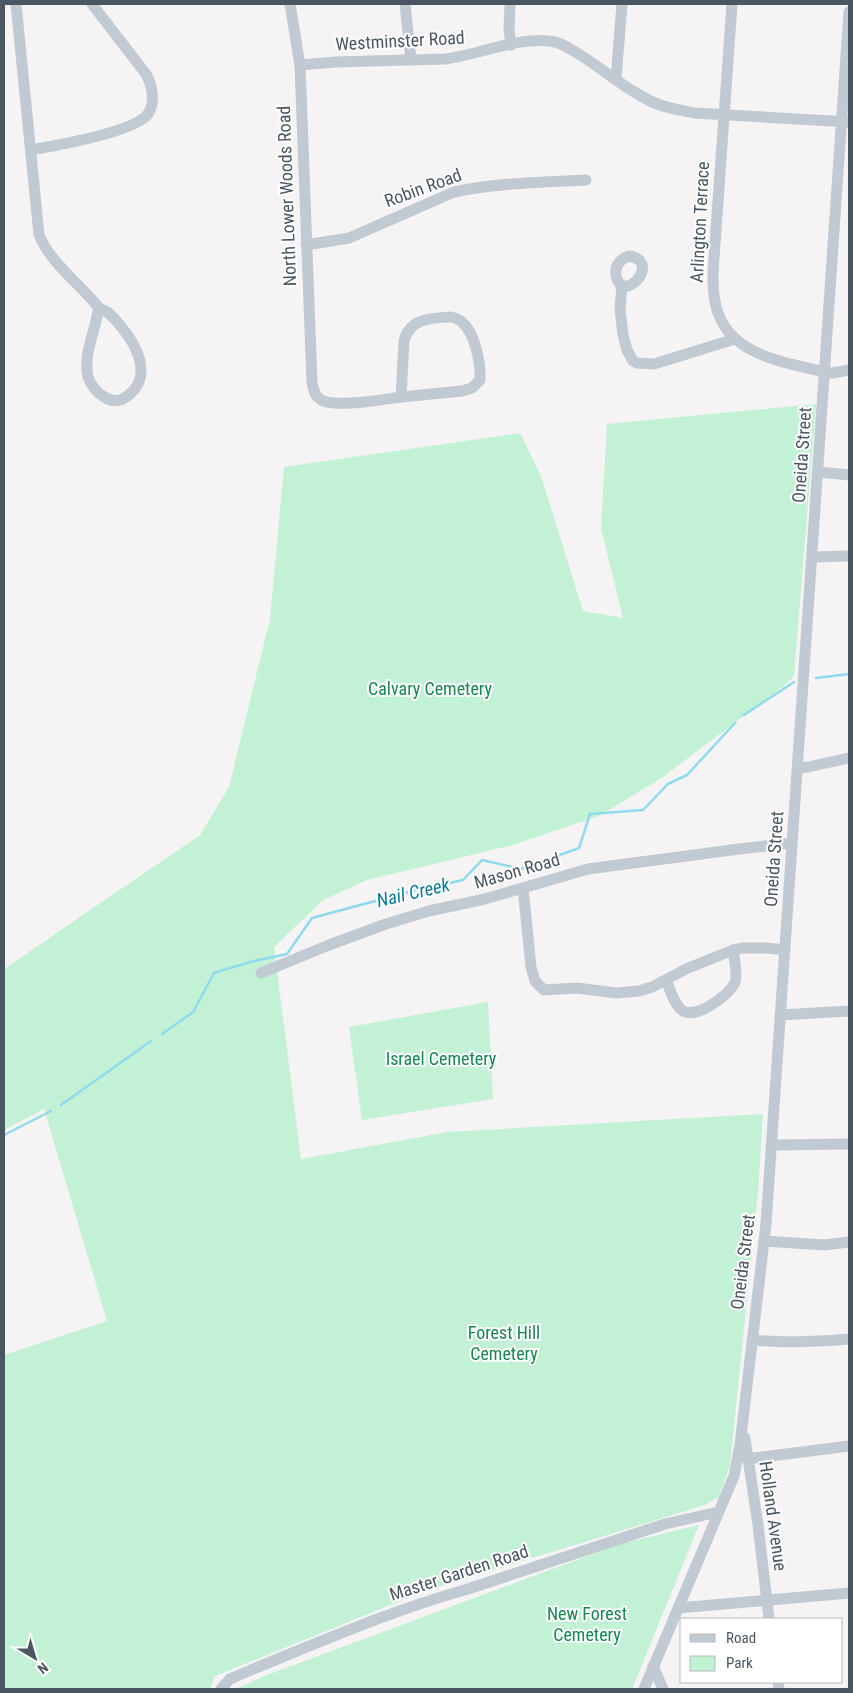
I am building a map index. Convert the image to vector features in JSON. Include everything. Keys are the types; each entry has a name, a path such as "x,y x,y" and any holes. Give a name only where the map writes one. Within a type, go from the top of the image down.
{"street":[{"path":"16,4 37,223 42,242 56,261 100,309 106,311 131,340 140,361 140,381 137,388 127,397 120,400 113,400 100,395 89,380 87,372 89,350 100,309"},
{"path":"31,150 51,147 118,130 134,124 147,114 152,103 150,82 146,74 92,4"},
{"name":"North Lower Woods Road","path":"290,4 300,65 313,388 319,399 331,404 401,397"},
{"path":"405,4 412,60"},
{"path":"510,4 509,29 511,45"},
{"path":"616,79 622,4"},
{"name":"Arlington Terrace","path":"732,4 713,272 716,310 722,322 735,339 754,352 769,358 825,372 832,373 849,370"},
{"name":"Oneida Street","path":"644,1689 734,1476 752,1340 764,1241 825,372 846,122 849,12"},
{"name":"Westminster Road","path":"300,65 462,57 511,45 537,41 555,42 584,57 642,97 659,105 694,113 846,122"},
{"name":"Robin Road","path":"306,244 349,238 454,192 469,188 532,182 586,180"},
{"path":"622,285 620,309 623,335 627,350 634,361 638,363 654,364 735,339"},
{"path":"451,317 463,322 469,330 475,347 480,369 478,384 462,391 401,397 406,333 411,327 424,319 451,317"},
{"path":"818,472 849,475"},
{"path":"812,557 849,556"},
{"path":"798,768 849,758"},
{"name":"Mason Road","path":"261,973 386,924 588,870 792,843"},
{"path":"522,888 531,967 535,981 544,990 577,988 625,993 645,989 733,950 742,948 785,950"},
{"path":"666,980 677,1004 683,1010 692,1012 703,1009 716,1002 734,984 736,972 733,950"},
{"path":"780,1015 849,1011"},
{"path":"771,1145 849,1144"},
{"path":"764,1241 824,1245 849,1242"},
{"path":"752,1340 818,1342 849,1339"},
{"name":"Holland Avenue","path":"742,1418 758,1525 769,1618"},
{"path":"747,1459 849,1446"},
{"name":"Master Garden Road","path":"221,1689 230,1679 426,1601 665,1524 718,1512"},
{"path":"678,1608 849,1593"},
{"path":"653,1666 663,1689"}],"green space":[{"path":"816,404 794,676 663,777 599,816 513,845 367,880 323,900 274,947 301,1159 447,1132 763,1114 758,1193 730,1465 719,1497 705,1505 425,1591 215,1676 210,1689 4,1689 4,1355 107,1321 44,1109 4,1130 4,969 200,835 229,787 270,619 284,467 520,433 541,476 583,611 623,618 601,528 607,424"},
{"name":"Israel Cemetery","path":"488,1002 493,1099 362,1120 349,1027"},
{"name":"New Forest Cemetery","path":"699,1525 632,1689 236,1689 267,1675 620,1544"}],"waterway":[{"name":"Nail Creek","path":"816,678 849,674"},
{"name":"Nail Creek","path":"744,715 794,682"},
{"name":"Nail Creek","path":"162,1034 193,1012 214,973 250,962 287,954 312,918 416,890 463,880 482,860 521,869 579,848 590,814 643,810 668,784 687,775 735,723"},
{"name":"Nail Creek","path":"61,1105 151,1041"},
{"name":"Nail Creek","path":"4,1135 51,1111"}],"park label":[{"name":"Calvary Cemetery","path":"430,689"},
{"name":"Forest Hill Cemetery","path":"504,1344"}]}
